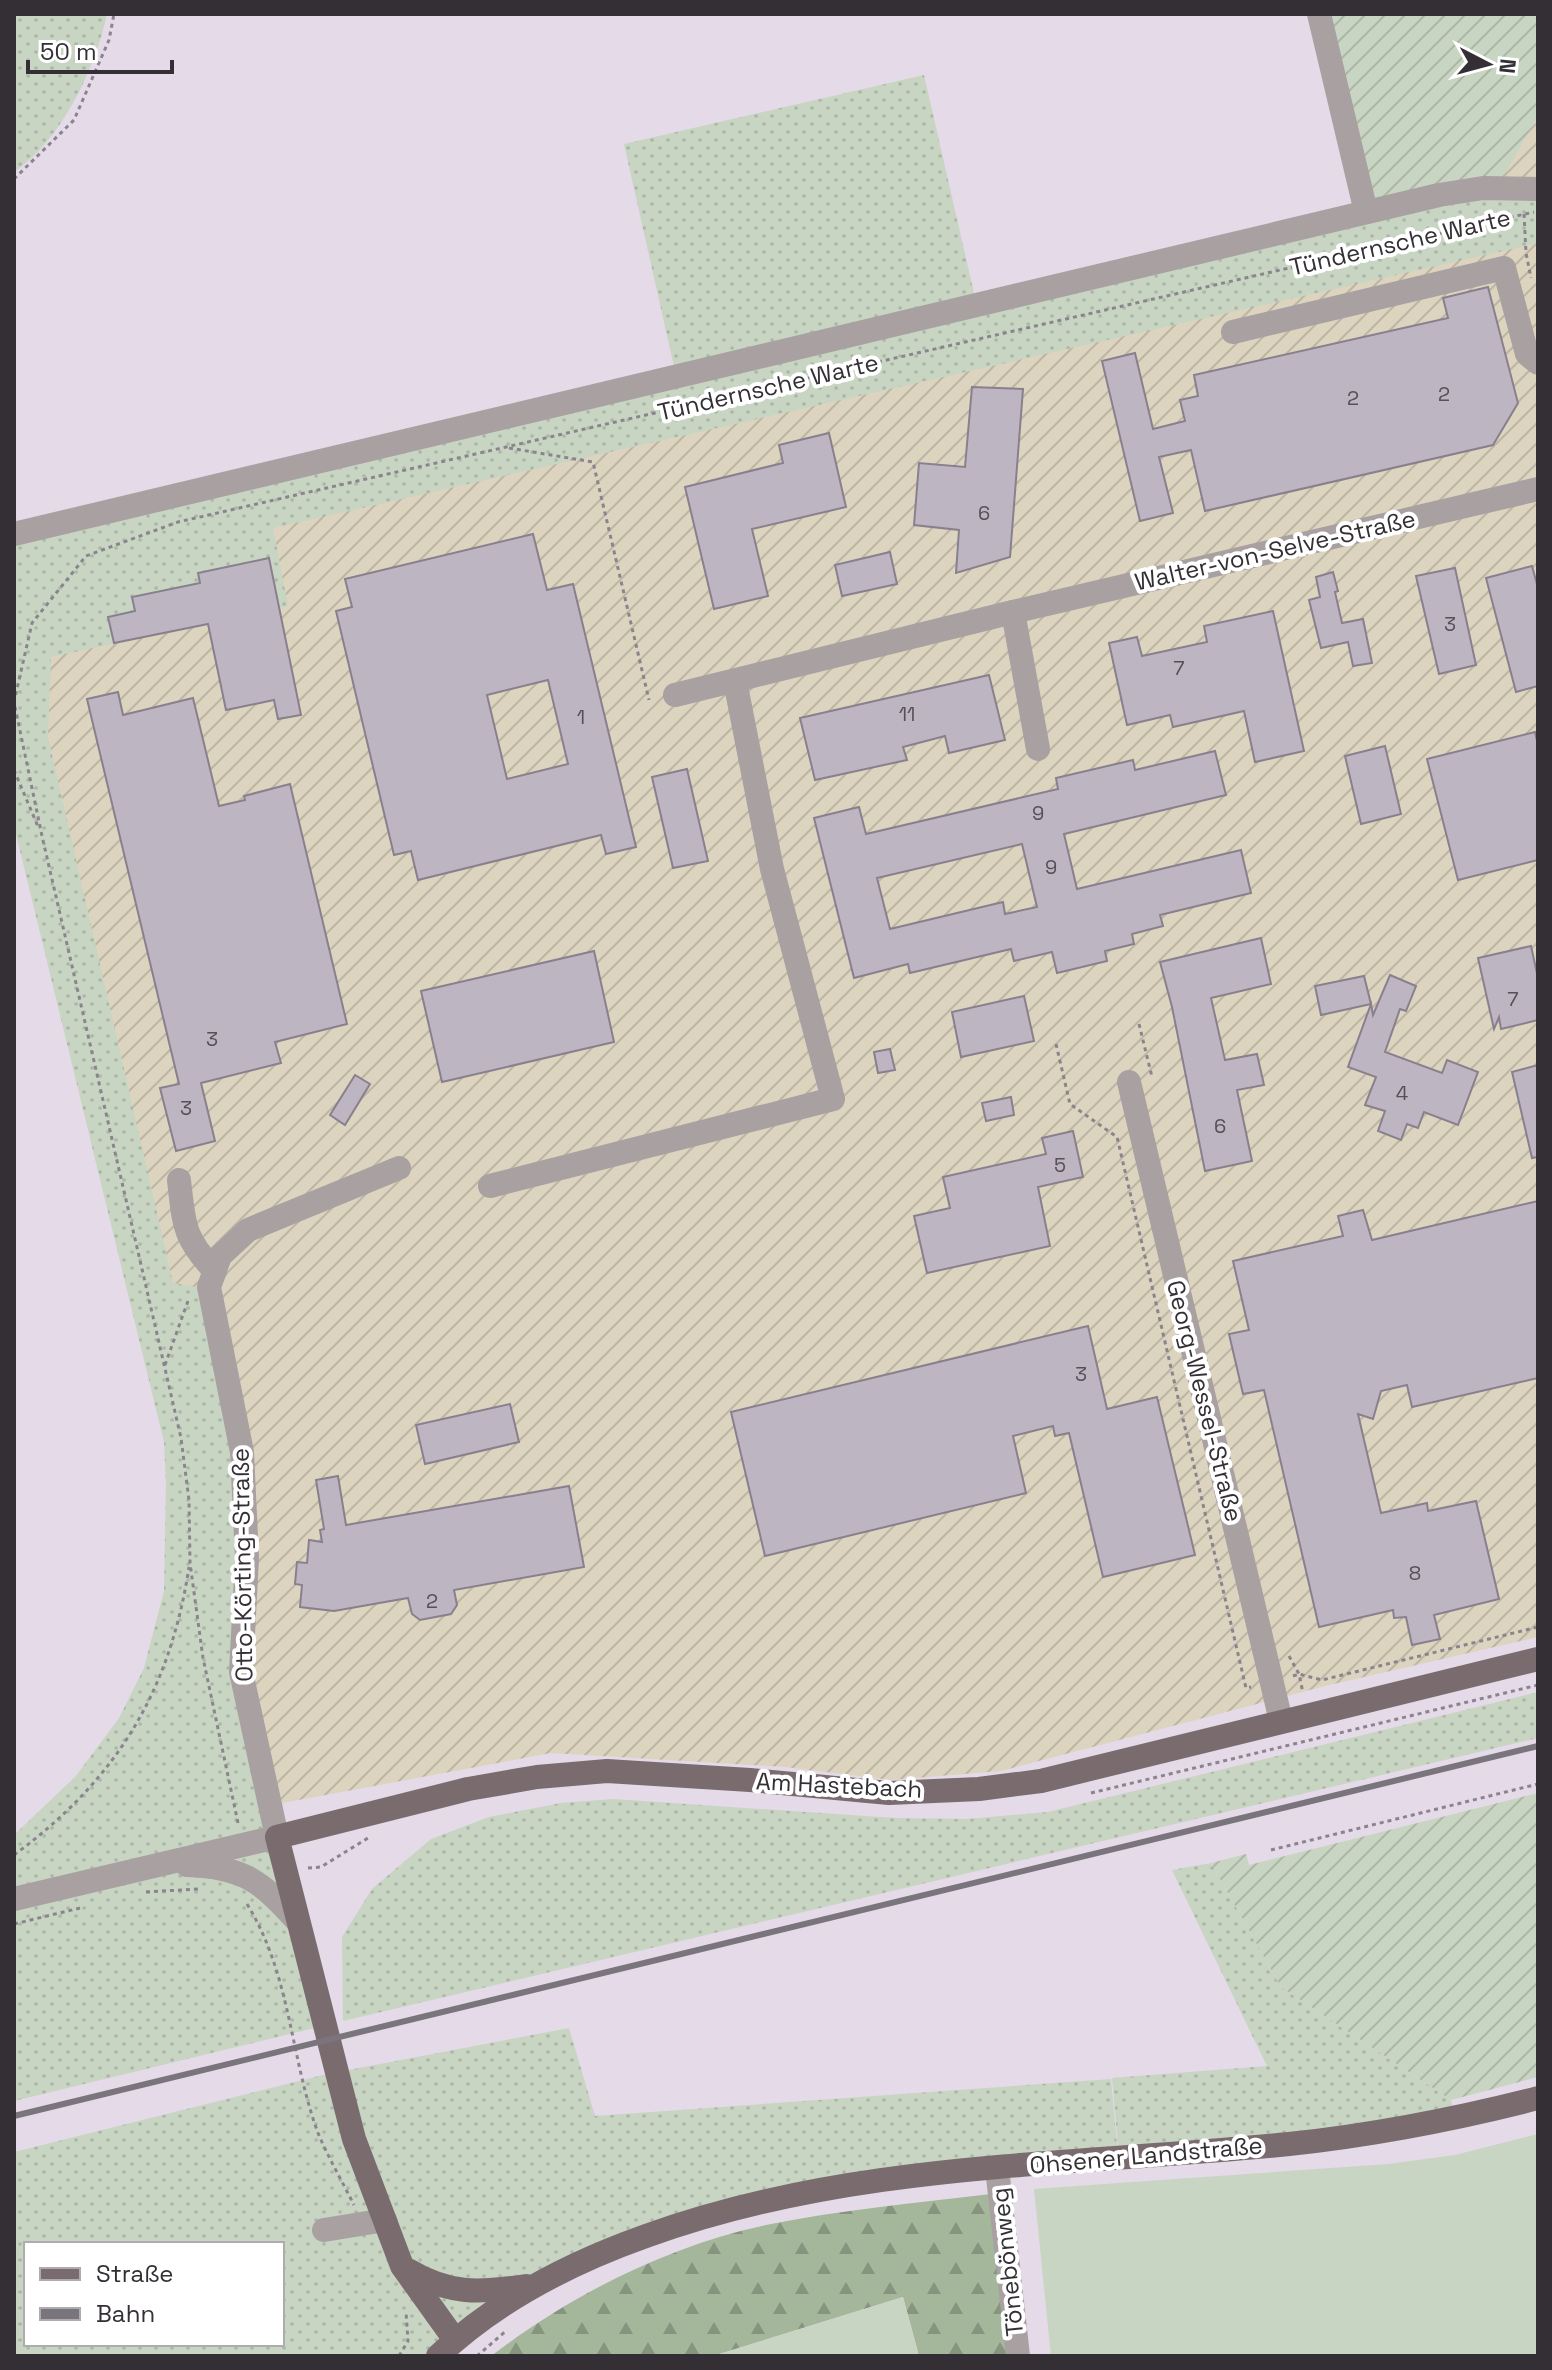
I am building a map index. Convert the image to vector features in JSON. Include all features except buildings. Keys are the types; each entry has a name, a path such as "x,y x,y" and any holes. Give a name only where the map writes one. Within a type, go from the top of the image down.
{"main road":[{"name":"Am Hastebach","path":"277,1837 468,1789 537,1777 607,1771 889,1793 1009,1786 1041,1781 1538,1659"},
{"path":"277,1837 354,2139 402,2266 447,2348 533,2285"},
{"name":"Ohsener Landstraße","path":"533,2285 596,2254 674,2225 751,2203 880,2179 1291,2144 1455,2119 1538,2098"},
{"path":"402,2266 429,2282 457,2290 483,2292 533,2285"}],"street":[{"path":"1319,14 1366,212"},
{"name":"Tündernsche Warte","path":"14,534 1366,212 1483,188 1538,189"},
{"path":"1233,332 1504,268 1527,354 1538,363"},
{"name":"Walter-von-Selve-Straße","path":"675,695 1538,489"},
{"path":"1013,612 1038,749"},
{"path":"490,1186 833,1099 772,869 735,681"},
{"name":"Georg-Wessel-Straße","path":"1129,1082 1281,1721"},
{"path":"179,1180 184,1225 196,1252 215,1271 220,1256 248,1230 399,1168"},
{"name":"Otto-Körting-Straße","path":"215,1271 209,1287 242,1452 247,1558 241,1672 277,1837"},
{"path":"14,1899 277,1837"},
{"path":"161,1864 209,1866 246,1874 270,1891 298,1922"},
{"name":"Tönebönweg","path":"997,2168 1018,2356"},
{"path":"324,2230 385,2220"}],"path":[{"path":"14,179 74,120 109,40 114,14"},
{"name":"Tündernsche Warte","path":"42,836 14,702 32,623 86,556 178,522 1538,211"},
{"path":"1524,214 1526,253 1533,289"},
{"path":"505,447 593,462 649,700"},
{"path":"14,770 42,836 181,1438 189,1500 190,1563 203,1658 242,1845"},
{"path":"1056,1044 1070,1104 1117,1137 1246,1688 1299,1674 1322,1680 1538,1627"},
{"path":"165,1365 190,1295"},
{"path":"14,1855 82,1798 133,1732 171,1650 190,1563"},
{"path":"1079,1796 1538,1685"},
{"path":"1271,1850 1538,1784"},
{"path":"286,1871 321,1867 370,1838"},
{"path":"146,1892 201,1889"},
{"path":"14,1924 92,1904"}],"shaded area":[{"path":"1538,116 1538,1637 1325,1686 1001,1771 891,1780 785,1767 551,1753 245,1810 14,555 1496,188"}],"green space":[{"path":"14,14 107,14 94,57 74,101 47,141 14,172"},
{"path":"1319,14 1538,14 1538,116 1497,188 1366,212"},
{"path":"924,75 976,302 675,371 624,144"},
{"path":"1538,191 1538,243 273,528 288,606 51,657 48,737 173,1283 208,1289 241,1453 240,1672 275,1838 323,2026 14,2101 14,1835 76,1776 119,1718 144,1668 164,1591 166,1485 164,1442 14,826 14,536 1366,213"},
{"path":"1538,1692 1538,1738 343,2021 342,1937 372,1889 431,1839 489,1817 561,1803 613,1799 895,1818 967,1819 1048,1812"},
{"path":"1538,1793 1538,2077 1451,2100 1281,1987 1211,1863 1246,1854 1249,1865"},
{"path":"1211,1863 1281,1987 1451,2100 1455,2119 1119,2158 1112,2078 1267,2066 1172,1870"},
{"path":"569,2028 595,2116 1111,2079 1118,2156 997,2166 674,2224 455,2338 404,2266 338,2072"},
{"path":"335,2072 401,2267 453,2340 436,2356 14,2356 14,2152"},
{"path":"1538,2134 1538,2356 1051,2356 1034,2189 1388,2164 1455,2155"},
{"path":"991,2194 1009,2356 919,2356 903,2297 713,2356 491,2356 587,2293 657,2260 729,2234 878,2207"},
{"path":"903,2297 919,2356 713,2356"}],"railway":[{"path":"14,2116 1538,1746"}]}
